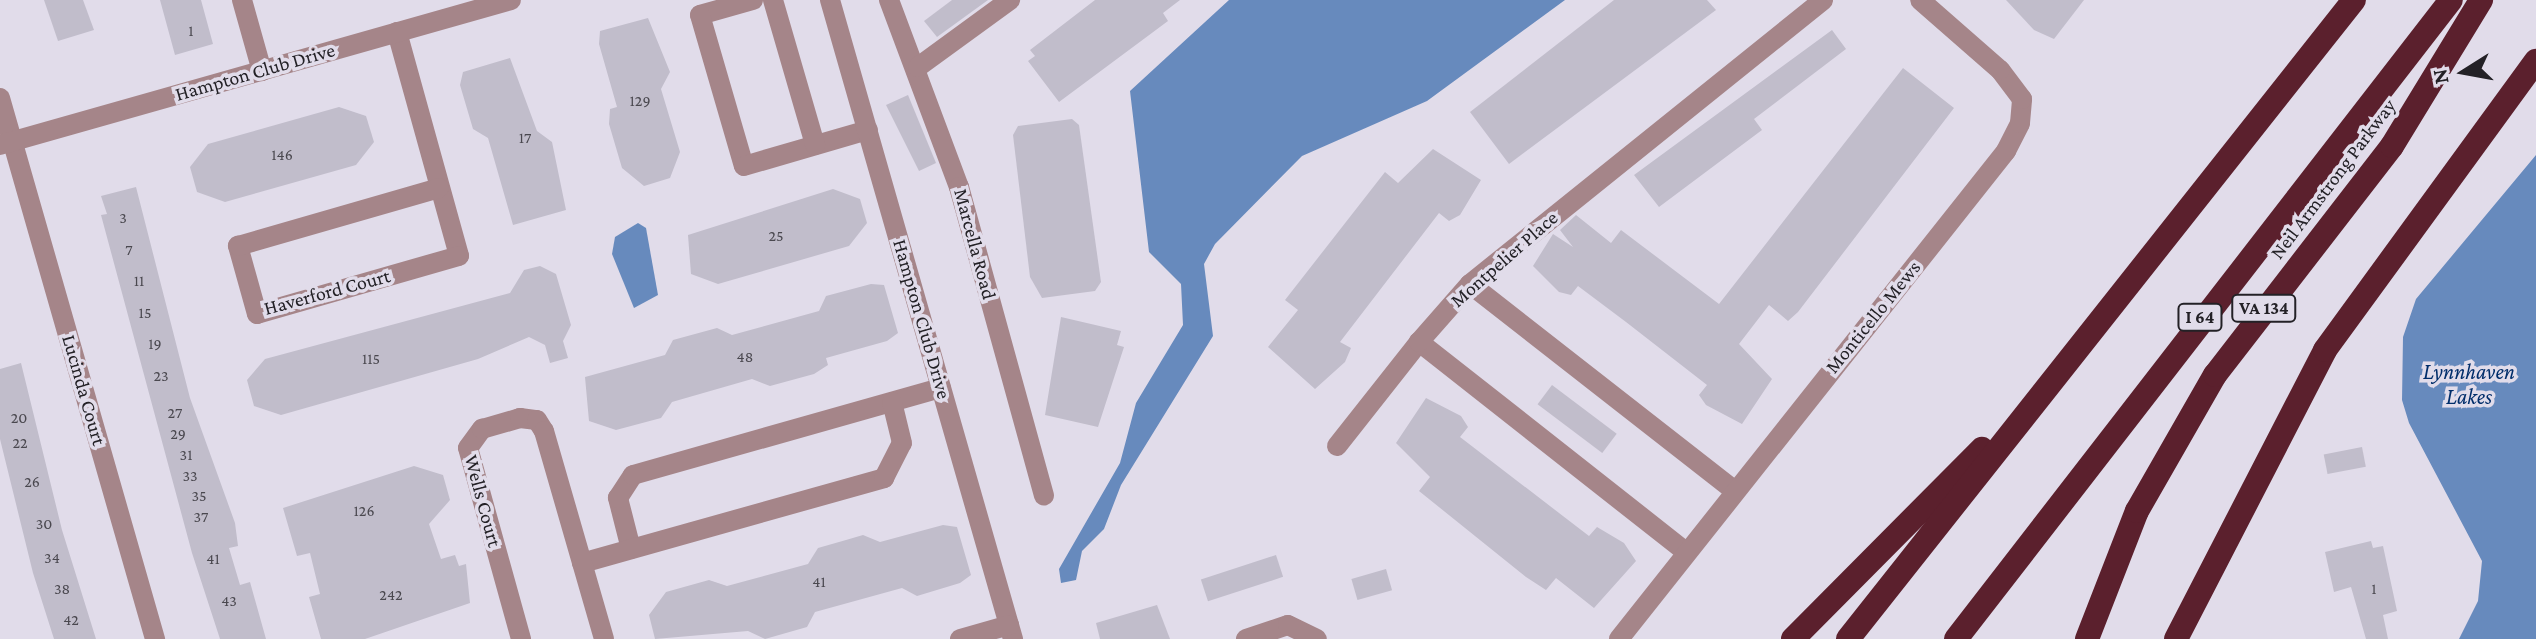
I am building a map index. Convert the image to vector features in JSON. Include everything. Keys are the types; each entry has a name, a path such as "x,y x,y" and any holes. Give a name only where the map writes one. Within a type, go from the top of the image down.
{"highway":[{"path":"1848,639 2354,0"},
{"name":"I 64","path":"1956,639 2451,0"},
{"name":"Neil Armstrong Parkway","path":"2087,639 2137,511 2215,375 2392,146 2481,0"},
{"path":"2176,639 2325,350 2536,61"},
{"path":"1793,639 2066,365"}],"street":[{"path":"242,0 262,71"},
{"name":"Hampton Club Drive","path":"6,144 511,0"},
{"path":"753,0 700,15 744,166 868,130"},
{"path":"773,0 815,145"},
{"name":"Hampton Club Drive","path":"830,0 1011,632"},
{"name":"Marcella Road","path":"889,0 900,39 918,67 959,187 1044,496"},
{"path":"918,67 1010,0"},
{"name":"Montpelier Place","path":"1337,446 1419,342 1470,284 1823,0"},
{"name":"Monticello Mews","path":"1619,639 1734,490 2006,151 2020,123 2022,99 2000,70 1920,0"},
{"name":"Haverford Court","path":"397,32 459,256 257,314 238,246 439,188"},
{"name":"Lucinda Court","path":"0,98 6,144 155,639"},
{"path":"1470,284 1734,490"},
{"path":"1419,342 1686,552"},
{"path":"631,549 618,498 627,478 941,388"},
{"path":"582,563 884,478 902,443 892,402"},
{"name":"Wells Court","path":"521,639 468,454 476,432 520,418 542,425 604,639"},
{"path":"1246,639 1288,625 1317,639"},
{"path":"960,639 1011,632"}],"water":[{"path":"1229,0 1565,0 1427,101 1302,156 1215,244 1204,264 1213,336 1121,485 1104,529 1082,551 1076,580 1061,583 1059,569 1120,463 1136,403 1183,325 1181,284 1149,252 1130,91"},
{"name":"Lynnhaven Lakes","path":"2536,155 2536,639 2459,639 2478,601 2482,561 2409,423 2402,400 2403,337 2416,299"},
{"path":"638,223 646,228 658,295 634,308 612,254 615,237"}],"building":[{"path":"44,0 83,0 94,30 58,41"},
{"path":"160,0 201,0 213,44 175,55"},
{"path":"952,0 988,0 937,37 924,21"},
{"path":"1095,0 1180,0 1163,13 1168,21 1059,102 1028,61 1035,56 1030,50"},
{"path":"1614,0 1707,0 1716,10 1509,164 1470,112"},
{"path":"2006,0 2084,0 2054,39 2034,30"},
{"path":"648,18 670,72 661,89 680,152 670,178 644,186 622,168 609,124 610,109 617,107 599,44 600,31"},
{"path":"1832,30 1846,49 1754,119 1762,130 1659,207 1634,175"},
{"path":"510,58 537,131 552,142 566,210 513,225 488,138 473,129 460,85 463,72"},
{"path":"1903,68 1954,108 1798,312 1788,321 1769,305 1739,344 1772,379 1742,424 1706,405 1699,395 1707,385 1626,322 1578,286 1571,295 1559,292 1533,266 1553,234 1573,247 1560,230 1576,215 1611,243 1621,230 1719,304"},
{"path":"908,95 936,163 919,171 886,105"},
{"path":"339,107 366,116 374,142 356,165 225,202 197,192 190,167 208,144"},
{"path":"1072,119 1079,125 1101,282 1095,291 1042,298 1030,277 1013,135 1018,126"},
{"path":"1433,149 1481,180 1460,215 1449,221 1439,213 1340,342 1351,348 1345,362 1315,389 1268,347 1298,310 1285,300 1385,172 1398,183"},
{"path":"136,187 190,398 235,523 238,546 229,548 240,585 250,582 266,639 220,639 192,553 101,215 107,214 101,196"},
{"path":"833,189 860,199 867,223 849,246 718,284 691,274 688,235"},
{"path":"540,266 556,274 571,325 563,341 568,358 550,363 545,345 529,337 478,359 281,415 254,406 247,380 265,359 510,293 524,270"},
{"path":"871,284 884,285 898,333 887,341 826,358 828,365 814,374 770,386 752,379 672,402 661,418 616,430 589,421 585,377 665,355 673,340 717,328 732,335 819,311 826,296"},
{"path":"1061,317 1121,331 1117,345 1124,347 1098,427 1045,415"},
{"path":"21,363 62,530 96,639 54,639 33,573 0,439 0,369"},
{"path":"1552,385 1617,434 1602,453 1538,404"},
{"path":"1426,398 1461,416 1468,427 1460,437 1589,536 1597,527 1624,543 1636,561 1594,608 1556,578 1546,590 1526,577 1419,491 1430,477 1396,443"},
{"path":"2362,447 2366,467 2328,474 2324,454"},
{"path":"414,466 443,475 450,500 429,524 441,559 455,555 459,566 466,564 470,603 365,639 321,639 309,597 320,594 310,553 297,556 283,508"},
{"path":"943,525 957,527 971,575 960,583 917,596 902,588 815,612 807,627 765,639 748,631 655,639 649,615 666,592 709,580 727,586 808,564 818,548 863,535 880,542"},
{"path":"2371,541 2373,548 2383,546 2397,611 2383,615 2388,639 2366,639 2351,587 2334,592 2325,552"},
{"path":"1276,555 1283,577 1208,601 1201,579"},
{"path":"1386,569 1392,590 1357,600 1351,579"},
{"path":"1157,605 1170,639 1100,639 1096,623"}]}
